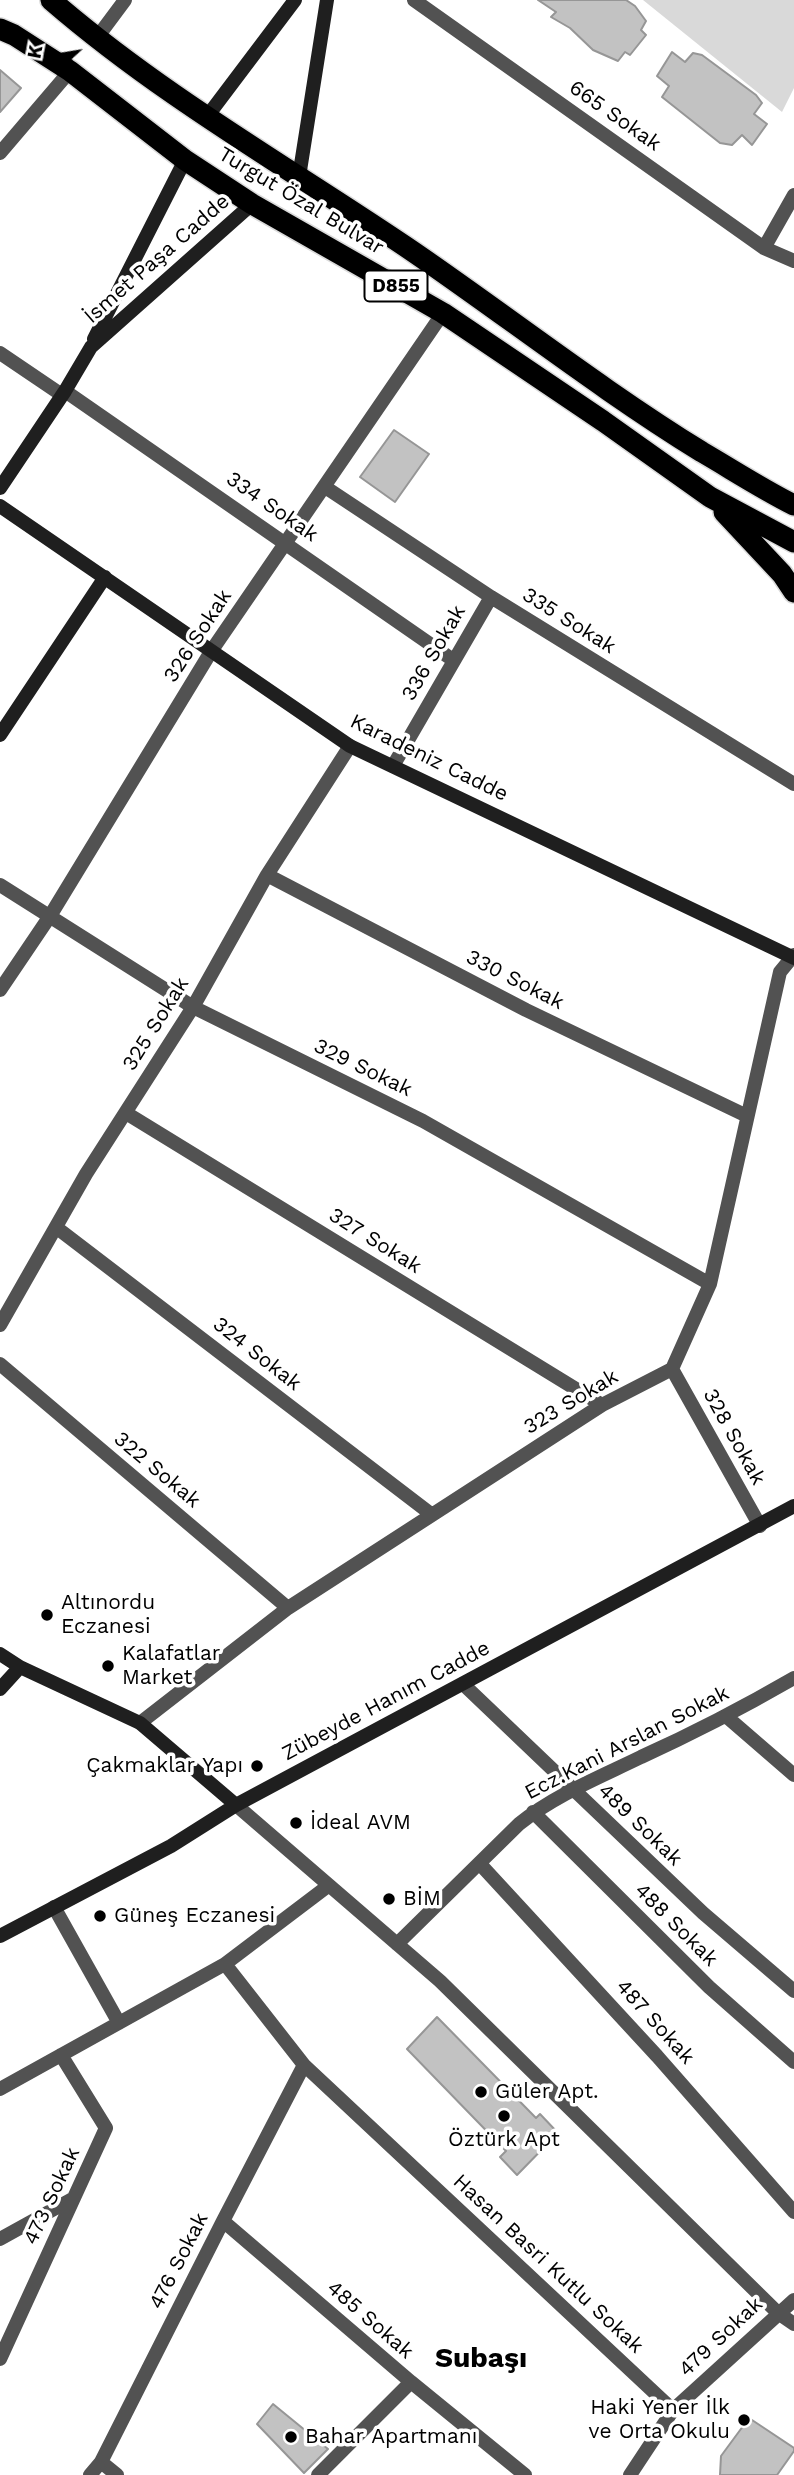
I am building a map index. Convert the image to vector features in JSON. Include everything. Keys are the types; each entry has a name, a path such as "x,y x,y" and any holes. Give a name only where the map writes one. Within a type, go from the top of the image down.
{"highway":[{"name":"Turgut Özal Bulvar","path":"51,0 96,39 206,118 415,253 660,426 767,491 793,503"},
{"name":"Turgut Özal Bulvar","path":"0,29 70,71 185,160 252,204 443,313 710,497 794,542"},
{"path":"710,497 782,574 794,592"}],"street":[{"path":"96,39 125,0"},
{"path":"206,118 295,0"},
{"path":"299,177 327,0"},
{"name":"665 Sokak","path":"414,0 764,248 794,261"},
{"path":"0,153 70,71"},
{"name":"İsmet Paşa Cadde","path":"0,488 91,346 185,160"},
{"path":"764,248 794,195"},
{"name":"İsmet Paşa Cadde","path":"91,346 252,204"},
{"name":"326 Sokak","path":"0,990 50,916 212,650 443,313"},
{"name":"334 Sokak","path":"0,353 286,543 453,660"},
{"name":"335 Sokak","path":"326,487 491,597 794,784"},
{"name":"Karadeniz Cadde","path":"0,506 350,746 793,957"},
{"path":"0,736 105,577"},
{"name":"336 Sokak","path":"393,766 491,597"},
{"name":"325 Sokak","path":"0,1325 86,1174 193,1007 267,875 350,746"},
{"name":"330 Sokak","path":"267,875 527,1010 747,1116"},
{"name":"329 Sokak","path":"0,885 193,1007 423,1121 710,1284"},
{"path":"672,1369 710,1284 780,972 793,957"},
{"name":"327 Sokak","path":"126,1113 602,1405"},
{"name":"324 Sokak","path":"57,1228 431,1514"},
{"name":"322 Sokak","path":"0,1364 288,1608"},
{"name":"323 Sokak","path":"140,1723 288,1608 602,1405 672,1369"},
{"name":"328 Sokak","path":"672,1369 760,1526"},
{"name":"Zübeyde Hanım Cadde","path":"0,1936 171,1846 236,1805 794,1506"},
{"path":"0,1654 18,1670"},
{"path":"0,1662 140,1723 440,1981 778,2313 794,2324"},
{"path":"0,1689 18,1670"},
{"name":"Ecz.Kani Arslan Sokak","path":"397,1944 533,1812 573,1790 727,1717 794,1678"},
{"name":"489 Sokak","path":"463,1684 703,1913 794,1991"},
{"path":"727,1717 794,1775"},
{"name":"488 Sokak","path":"533,1812 709,1987 794,2062"},
{"name":"487 Sokak","path":"480,1864 657,2056 794,2212"},
{"path":"0,2089 225,1964 328,1886"},
{"path":"54,1907 119,2022"},
{"name":"Hasan Basri Kutlu Sokak","path":"225,1964 304,2065 673,2410"},
{"name":"473 Sokak","path":"0,2359 106,2128 61,2055"},
{"name":"476 Sokak","path":"90,2475 102,2462 222,2221 304,2065"},
{"path":"0,2239 74,2198"},
{"name":"485 Sokak","path":"222,2221 411,2382 507,2470 525,2475"},
{"name":"479 Sokak","path":"630,2475 673,2410 794,2300"},
{"path":"318,2475 411,2382"},
{"path":"102,2462 117,2475"}],"shaded area":[{"path":"643,0 794,0 794,88 782,112"}],"building":[{"path":"538,0 626,0 635,6 646,21 641,30 646,35 630,55 625,52 618,61 593,50 570,28 551,17 556,12"},
{"path":"672,52 685,62 693,53 702,55 756,95 762,103 754,114 767,124 752,145 742,135 732,145 720,143 662,97 669,86 657,76"},
{"path":"0,70 21,88 0,112"},
{"path":"394,430 429,454 395,502 360,477"},
{"path":"437,2017 536,2118 540,2114 558,2133 517,2175 500,2157 506,2151 407,2049"},
{"name":"Bahar Apartmanı","path":"273,2404 328,2449 304,2473 257,2424"},
{"path":"749,2418 794,2448 794,2451 777,2475 720,2475 721,2456"}],"place":[{"name":"Altınordu Eczanesi","path":"47,1615"},
{"name":"Kalafatlar Market","path":"108,1666"},
{"name":"Çakmaklar Yapı","path":"257,1766"},
{"name":"İdeal AVM","path":"296,1823"},
{"name":"BİM","path":"389,1899"},
{"name":"Güneş Eczanesi","path":"100,1916"},
{"name":"Güler Apt.","path":"481,2092"},
{"name":"Öztürk Apt","path":"504,2116"},
{"name":"Haki Yener İlk ve Orta Okulu","path":"744,2420"},
{"name":"Bahar Apartmanı","path":"291,2437"}],"district":[{"name":"Subaşı","path":"481,2359"}]}
